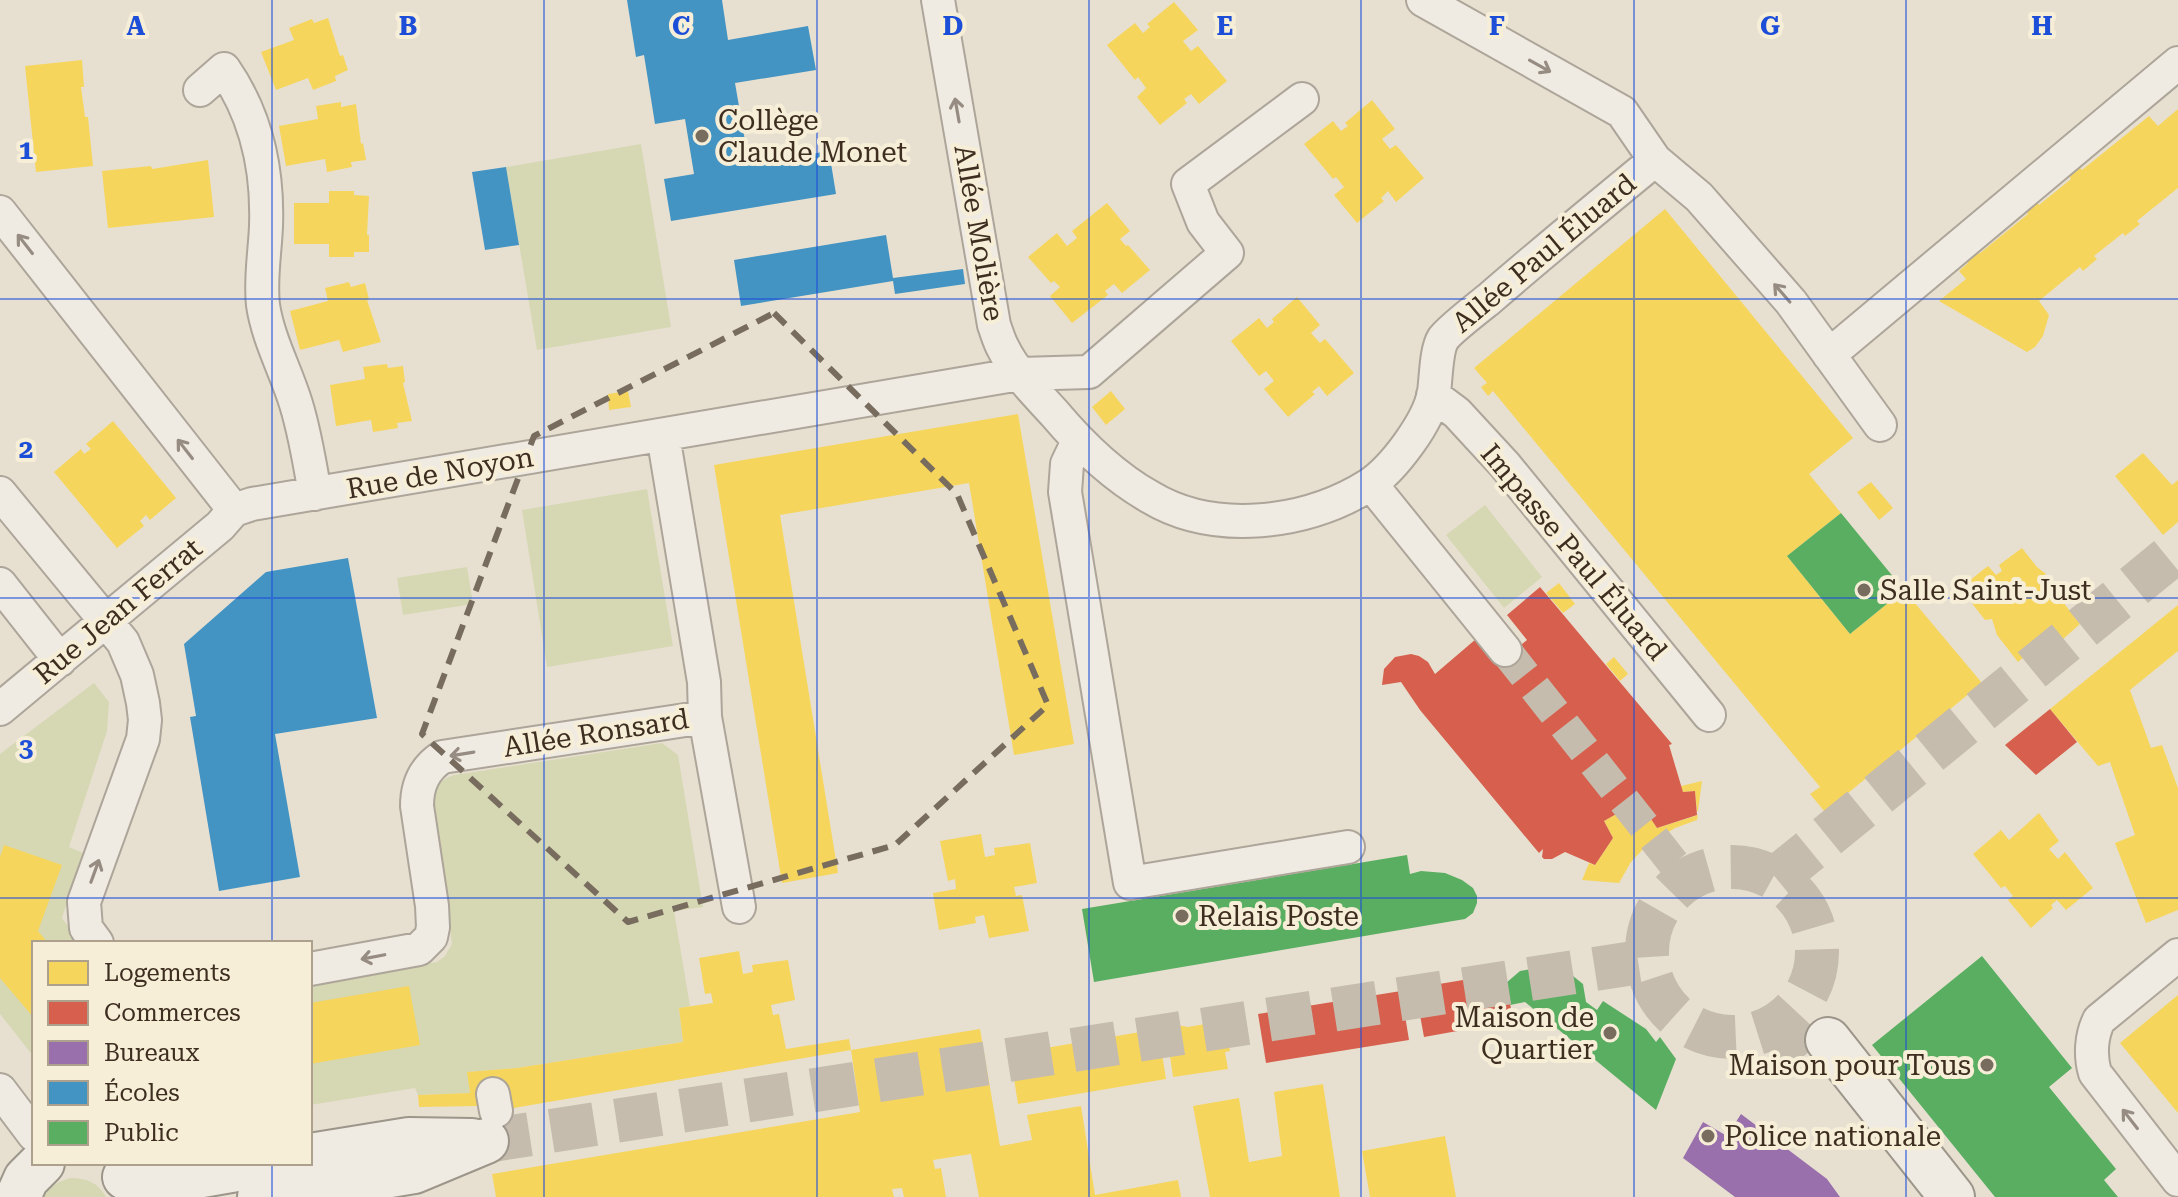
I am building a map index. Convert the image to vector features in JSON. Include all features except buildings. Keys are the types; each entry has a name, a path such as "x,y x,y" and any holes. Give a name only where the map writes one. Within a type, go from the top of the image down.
{"street":[{"name":"Allée Molière","path":"938,0 994,325 1003,348 1020,374 1078,441"},
{"path":"1423,0 1469,10 1622,112 1655,160"},
{"path":"1829,355 2178,63"},
{"path":"200,90 224,69 255,127 265,179 264,306 269,330 297,405 315,494"},
{"name":"Rue de Noyon","path":"234,510 252,504 1020,374 1089,372 1227,253 1203,222 1188,184 1302,99"},
{"name":"Allée Paul Éluard","path":"1078,441 1151,498 1190,515 1226,520 1263,520 1301,515 1371,484 1398,456 1425,418 1433,395 1443,339 1655,160 1699,197 1791,302 1880,425"},
{"path":"0,212 234,510"},
{"name":"Impasse Paul Éluard","path":"1433,395 1457,413 1505,465 1709,715"},
{"name":"Allée Ronsard","path":"312,969 419,949 431,937 432,906 417,806 419,785 432,764 442,757 705,717 704,682 663,435"},
{"path":"1078,441 1067,464 1065,492 1130,883 1348,847"},
{"path":"1371,484 1505,650"},
{"path":"0,493 123,642 137,675 145,720 143,739 84,902 86,928 96,941"},
{"name":"Rue Jean Ferrat","path":"0,709 220,526 234,510"},
{"path":"0,584 60,660"},
{"path":"705,717 739,907"},
{"path":"2178,955 2099,1020 2093,1035 2092,1063 2095,1073 2178,1180"},
{"path":"1916,1197 1816,1048 1952,1197"},
{"path":"0,1090 32,1132"},
{"path":"312,1157 376,1174"},
{"path":"18,1197 26,1179 40,1165"},
{"path":"122,1179 150,1184 260,1165"},
{"path":"260,1197 376,1174"}],"highlighted area":[{"path":"774,313 957,494 1048,705 895,845 628,922 422,734 534,436"}],"green space":[{"path":"641,144 671,327 537,350 506,167"},
{"path":"647,489 673,646 547,667 522,510"},
{"path":"1485,505 1542,577 1504,608 1446,535"},
{"path":"467,567 473,604 403,615 397,578"},
{"path":"94,683 109,702 107,731 69,847 83,853 62,918 79,941 32,941 32,1054 0,1014 0,754"},
{"path":"662,743 678,755 703,907 674,911 690,1006 679,1009 683,1042 517,1068 468,1072 470,1093 418,1095 415,1088 312,1105 312,984 437,962 452,944 432,802 438,785 454,775"},
{"path":"71,1178 92,1182 106,1197 43,1197 55,1184"}],"tunnel":[{"path":"1776,878 2178,550"},
{"path":"1505,650 1686,879"},
{"path":"1732,867 1765,873 1792,892 1811,919 1817,952 1811,985 1792,1012 1765,1031 1732,1037 1699,1031 1672,1012 1653,985 1647,952 1653,919 1672,892 1699,873 1732,867"},
{"path":"486,1141 1646,961"},
{"path":"1778,1024 1804,1056"}],"place":[{"name":"Collège Claude Monet","path":"702,136"},
{"name":"Salle Saint-Just","path":"1864,590"},
{"name":"Relais Poste","path":"1182,916"},
{"name":"Maison de Quartier","path":"1610,1033"},
{"name":"Maison pour Tous","path":"1987,1065"},
{"name":"Police nationale","path":"1708,1136"}]}
